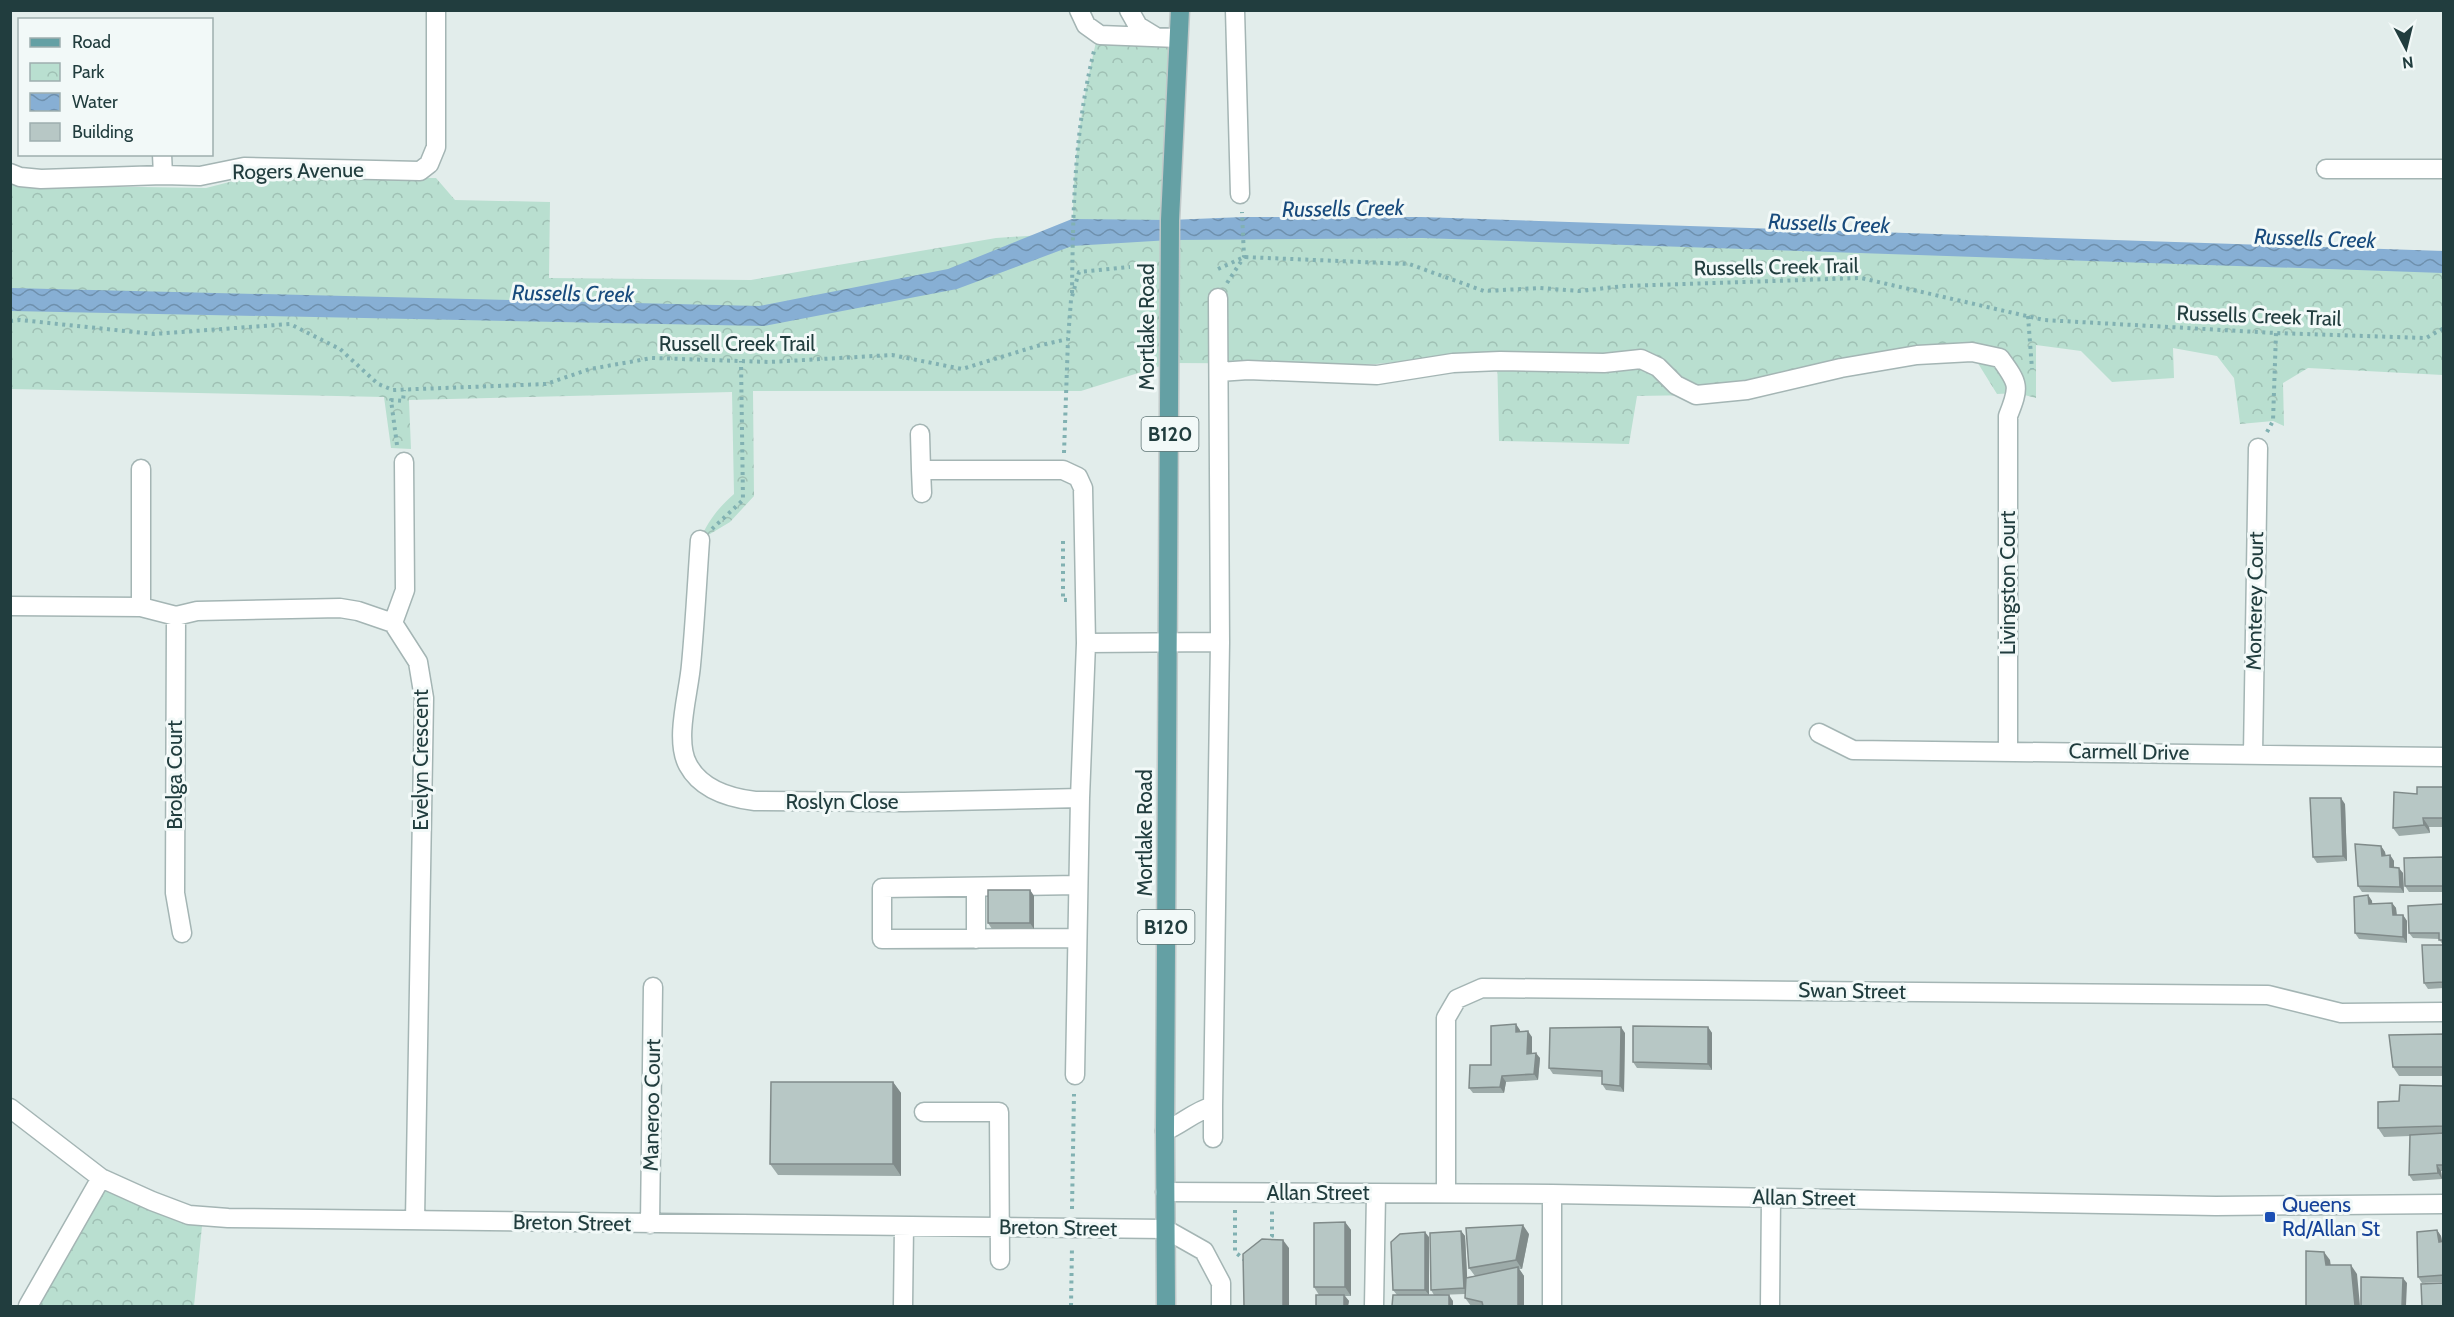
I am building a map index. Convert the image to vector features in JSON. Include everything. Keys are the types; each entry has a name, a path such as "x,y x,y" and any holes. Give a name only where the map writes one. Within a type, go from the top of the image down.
{"main road":[{"name":"Mortlake Road","path":"1166,1306 1170,230 1180,10"}],"street":[{"name":"Rogers Avenue","path":"10,174 41,179 200,176 244,166 420,171 429,164 436,147 436,10"},
{"path":"1079,10 1086,25 1100,35 1178,38"},
{"path":"1129,10 1143,31 1157,37"},
{"path":"1235,10 1240,194"},
{"path":"162,156 163,175"},
{"path":"2326,169 2444,169"},
{"path":"1213,1138 1220,642 1218,298"},
{"path":"1219,372 1248,370 1377,375 1453,363 1500,361 1604,363 1641,359 1658,367 1676,385 1696,395 1747,390 1841,368 1917,355 1972,352 2000,358 2014,377 2018,393"},
{"name":"Livingston Court","path":"2008,751 2008,416 2018,393"},
{"path":"920,434 921,493"},
{"name":"Monterey Court","path":"2253,754 2258,448"},
{"path":"10,606 141,607 176,616 197,611 340,608 358,610 393,622 406,582 404,462"},
{"path":"141,469 141,607"},
{"path":"921,470 1069,471 1078,477 1083,488 1086,643 1080,798 1075,1075"},
{"name":"Roslyn Close","path":"700,540 691,667 683,721 683,743 687,765 701,780 716,791 734,798 755,801 904,802 1080,798"},
{"name":"Brolga Court","path":"176,616 175,893 182,933"},
{"name":"Evelyn Crescent","path":"393,622 418,662 424,698 415,1220"},
{"path":"1086,643 1220,642"},
{"name":"Carmell Drive","path":"1819,733 1852,750 2444,757"},
{"path":"1077,938 882,939 882,888 1078,885"},
{"path":"976,887 976,939"},
{"name":"Maneroo Court","path":"650,1224 654,987"},
{"name":"Swan Street","path":"1446,1192 1446,1018 1457,999 1482,987 2268,995 2341,1013 2444,1012"},
{"path":"1165,1131 1179,1125 1203,1109 1213,1106"},
{"name":"Breton Street","path":"10,1108 101,1178 189,1215 228,1218 1165,1229"},
{"path":"924,1112 999,1112 1000,1260"},
{"path":"28,1306 101,1178"},
{"name":"Allan Street","path":"1165,1192 1376,1194 1446,1192 2216,1206 2444,1204"},
{"path":"1374,1306 1376,1194"},
{"path":"1552,1194 1552,1306"},
{"path":"1770,1306 1771,1197"},
{"path":"903,1306 904,1226"},
{"path":"1165,1229 1204,1251 1221,1283 1221,1306"}],"path":[{"path":"1064,452 1071,300 1072,207 1083,97 1100,35"},
{"path":"1218,298 1244,257 1240,194"},
{"name":"Russells Creek Trail","path":"1218,269 1244,257 1409,264 1484,291 1540,288 1579,291 1624,286 1862,279 2044,320 2276,333 2426,338 2444,328"},
{"path":"1071,300 1079,272 1130,267"},
{"path":"2018,393 2032,380 2028,316"},
{"name":"Russell Creek Trail","path":"10,321 20,320 154,334 290,324 340,349 378,384 393,390 546,384 590,369 652,358 769,362 892,355 962,369 1068,339"},
{"path":"2258,448 2273,421 2276,333"},
{"path":"700,540 743,500 741,361"},
{"path":"404,390 403,401 391,400 397,448 404,462"},
{"path":"1071,1306 1075,1075"},
{"path":"1234,1205 1235,1252 1249,1263"},
{"path":"1265,1245 1272,1236 1272,1206"}],"green space":[{"path":"1178,38 1171,229 2443,260 2443,375 2308,368 2283,383 2284,426 2273,421 2240,424 2234,378 2217,356 2173,348 2174,378 2112,382 2081,351 2036,345 2036,398 2017,393 1997,394 1971,352 1696,395 1637,396 1629,444 1499,441 1497,352 1376,364 1170,363 1081,391 753,391 754,496 730,522 700,540 714,515 734,494 732,392 409,400 411,449 391,448 384,397 11,389 11,185 206,188 249,177 436,178 455,200 550,202 549,278 751,280 996,238 1073,233 1074,185 1079,137 1096,42"},
{"path":"101,1178 203,1216 194,1306 28,1306"}],"water":[{"path":"1243,217 1421,217 2444,251 2443,273 1422,238 1170,240 1072,246 957,289 764,326 11,311 11,288 759,306 948,269 1072,219 1170,220"}],"building":[{"path":"2417,787 2444,787 2444,818 2423,818 2424,825 2393,828 2394,792 2417,794"},
{"path":"2310,798 2341,798 2343,856 2313,857"},
{"path":"2355,844 2381,846 2382,856 2390,855 2390,867 2399,868 2400,887 2358,886"},
{"path":"2444,857 2444,886 2405,886 2404,858"},
{"path":"988,890 1030,890 1030,923 988,923"},
{"path":"2368,895 2369,904 2392,903 2393,915 2403,915 2403,937 2355,933 2354,897"},
{"path":"2444,904 2444,940 2439,940 2439,933 2409,933 2408,906"},
{"path":"2422,945 2444,945 2444,982 2424,983"},
{"path":"1516,1024 1516,1032 1528,1031 1527,1054 1536,1053 1534,1074 1502,1076 1500,1087 1469,1088 1470,1065 1491,1065 1491,1026"},
{"path":"1633,1026 1708,1027 1708,1064 1633,1062"},
{"path":"1621,1027 1620,1086 1602,1084 1602,1071 1549,1068 1550,1028"},
{"path":"2444,1034 2444,1067 2393,1067 2389,1035"},
{"path":"771,1082 893,1082 893,1164 770,1164"},
{"path":"2400,1085 2444,1086 2444,1126 2378,1128 2378,1102 2399,1101"},
{"path":"2444,1133 2444,1165 2437,1165 2438,1173 2409,1175 2410,1135"},
{"path":"1345,1222 1345,1287 1314,1287 1314,1223"},
{"path":"1523,1225 1516,1260 1469,1268 1466,1228"},
{"path":"2437,1230 2439,1242 2444,1241 2444,1275 2418,1277 2417,1232"},
{"path":"1461,1231 1464,1288 1431,1290 1430,1233"},
{"path":"1425,1232 1425,1290 1393,1290 1391,1242 1400,1234"},
{"path":"1262,1239 1283,1240 1283,1306 1244,1306 1243,1254"},
{"path":"2306,1251 2324,1252 2326,1265 2351,1265 2355,1306 2306,1306"},
{"path":"1518,1267 1518,1306 1483,1306 1482,1302 1465,1298 1466,1278"},
{"path":"2361,1277 2403,1278 2402,1306 2361,1306"},
{"path":"2444,1283 2444,1306 2422,1306 2421,1284"},
{"path":"1316,1295 1344,1295 1344,1306 1316,1306"},
{"path":"1393,1295 1449,1295 1449,1306 1392,1306"}],"place":[{"name":"Queens Rd/Allan St","path":"2270,1217"}],"water label":[{"name":"Russells Creek","path":"1343,208"},
{"name":"Russells Creek","path":"1829,223"},
{"name":"Russells Creek","path":"2315,238"},
{"name":"Russells Creek","path":"573,293"}]}
